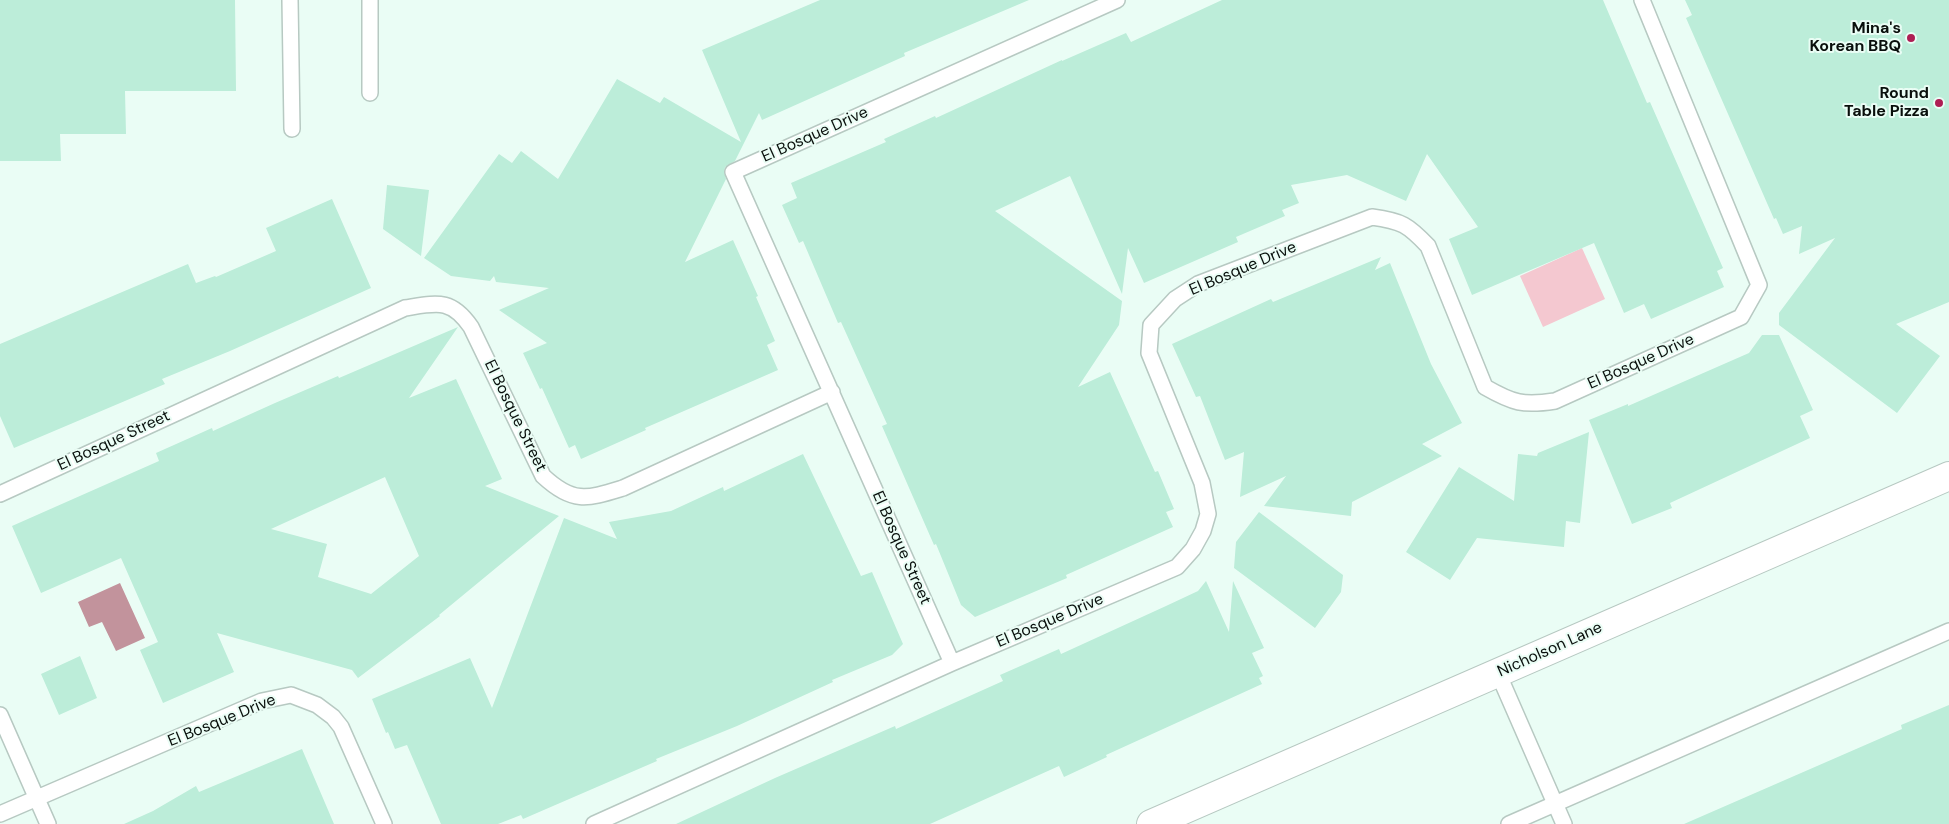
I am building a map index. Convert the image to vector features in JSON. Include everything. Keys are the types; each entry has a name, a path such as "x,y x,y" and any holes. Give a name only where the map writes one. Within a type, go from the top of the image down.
{"street":[{"name":"Nicholson Lane","path":"1151,824 1949,476"}],"lane":[{"path":"290,0 292,129"},
{"path":"370,0 370,92"},
{"name":"El Bosque Drive","path":"832,392 733,172 1116,0"},
{"name":"El Bosque Drive","path":"594,824 952,663 1177,567 1193,549 1203,531 1208,514 1202,483 1149,353 1152,325 1175,299 1198,284 1372,217 1391,220 1411,228 1428,246 1485,387 1506,399 1532,404 1555,401 1741,317 1759,285 1642,0"},
{"name":"El Bosque Street","path":"0,494 405,308 428,304 451,306 464,316 472,327 543,476 555,488 573,496 591,498 623,488 832,392 952,663"},
{"path":"1509,824 1949,632"},
{"path":"1498,673 1564,824"},
{"name":"El Bosque Drive","path":"0,814 262,701 291,695 317,705 333,717 341,727 384,824"},
{"path":"0,715 48,824"}],"shaded area":[{"path":"1582,248 1605,299 1543,327 1520,276"},
{"path":"120,583 145,638 116,651 102,622 89,627 78,602"}],"building":[{"path":"0,0 235,0 236,91 125,91 126,134 60,134 61,161 0,161"},
{"path":"820,0 1029,0 904,53 905,56 762,120 759,113 735,161 725,167 726,179 685,262 733,240 758,296 756,297 775,341 767,345 778,370 645,428 646,430 581,459 575,445 569,448 542,388 540,389 523,353 547,343 499,310 549,288 496,282 494,276 490,281 451,276 424,258 499,154 512,163 521,151 558,179 617,79 660,103 664,97 741,142 702,50"},
{"path":"1222,0 1603,0 1647,103 1650,102 1723,268 1717,271 1724,287 1651,319 1644,304 1624,313 1594,243 1472,295 1449,239 1478,227 1427,154 1406,201 1347,175 1291,185 1299,203 1282,210 1285,216 1236,237 1238,242 1144,283 1128,248 1122,294 1070,176 995,211 1122,301 1119,325 1078,387 1110,372 1155,472 1158,471 1174,509 1166,512 1173,527 1066,575 1067,578 975,617 961,605 936,544 934,545 882,426 887,424 841,322 838,323 803,241 799,243 782,205 797,198 791,183 886,142 884,139 935,116 936,118 1126,33 1131,42"},
{"path":"1685,0 1949,0 1949,302 1896,324 1940,356 1897,413 1779,325 1779,313 1835,238 1799,254 1802,226 1783,234 1776,218 1774,219 1686,18 1692,15"},
{"path":"387,185 429,190 421,256 383,229"},
{"path":"332,199 371,288 162,379 165,384 14,448 0,416 0,344 188,264 196,283 216,277 276,251 266,228"},
{"path":"1381,257 1375,270 1390,263 1431,364 1462,423 1422,444 1442,456 1352,502 1351,516 1264,506 1286,476 1240,497 1244,452 1225,460 1200,396 1196,397 1172,344 1271,299 1273,302"},
{"path":"458,327 409,398 456,379 502,479 485,486 559,516 440,616 358,678 352,670 217,633 234,672 163,703 140,650 158,642 121,558 41,593 12,526 159,461 156,453 212,428 213,431 338,376 339,378","holes":["385,477 419,556 371,594 318,577 327,544 271,529"]},
{"path":"1762,335 1779,335 1813,410 1800,416 1810,438 1670,503 1672,508 1632,524 1589,420 1628,404 1628,406 1749,353"},
{"path":"1589,432 1580,523 1566,521 1564,547 1477,538 1450,580 1406,552 1459,467 1514,501 1518,454 1537,456 1538,453"},
{"path":"803,454 861,576 872,572 903,644 892,655 832,680 833,682 737,726 656,759 657,761 523,819 521,815 498,824 441,824 407,745 395,749 372,699 470,658 492,708 564,518 617,539 609,522 671,511 723,487 724,491"},
{"path":"1259,512 1343,575 1341,592 1315,628 1234,568 1236,542"},
{"path":"1206,581 1229,632 1233,581 1264,648 1252,653 1263,676 1259,678 1262,684 1106,755 1107,757 1064,777 1059,766 930,824 676,824 775,778 895,726 896,729 1003,681 1000,675 1059,649 1061,654 1198,591"},
{"path":"80,656 97,698 59,715 41,674"},
{"path":"1949,705 1949,824 1684,824 1902,729 1901,725"},
{"path":"302,749 334,824 124,824 153,811 196,786 199,792"}],"place":[{"name":"Mina's Korean BBQ","path":"1911,38"},
{"name":"Round Table Pizza","path":"1939,103"}]}
